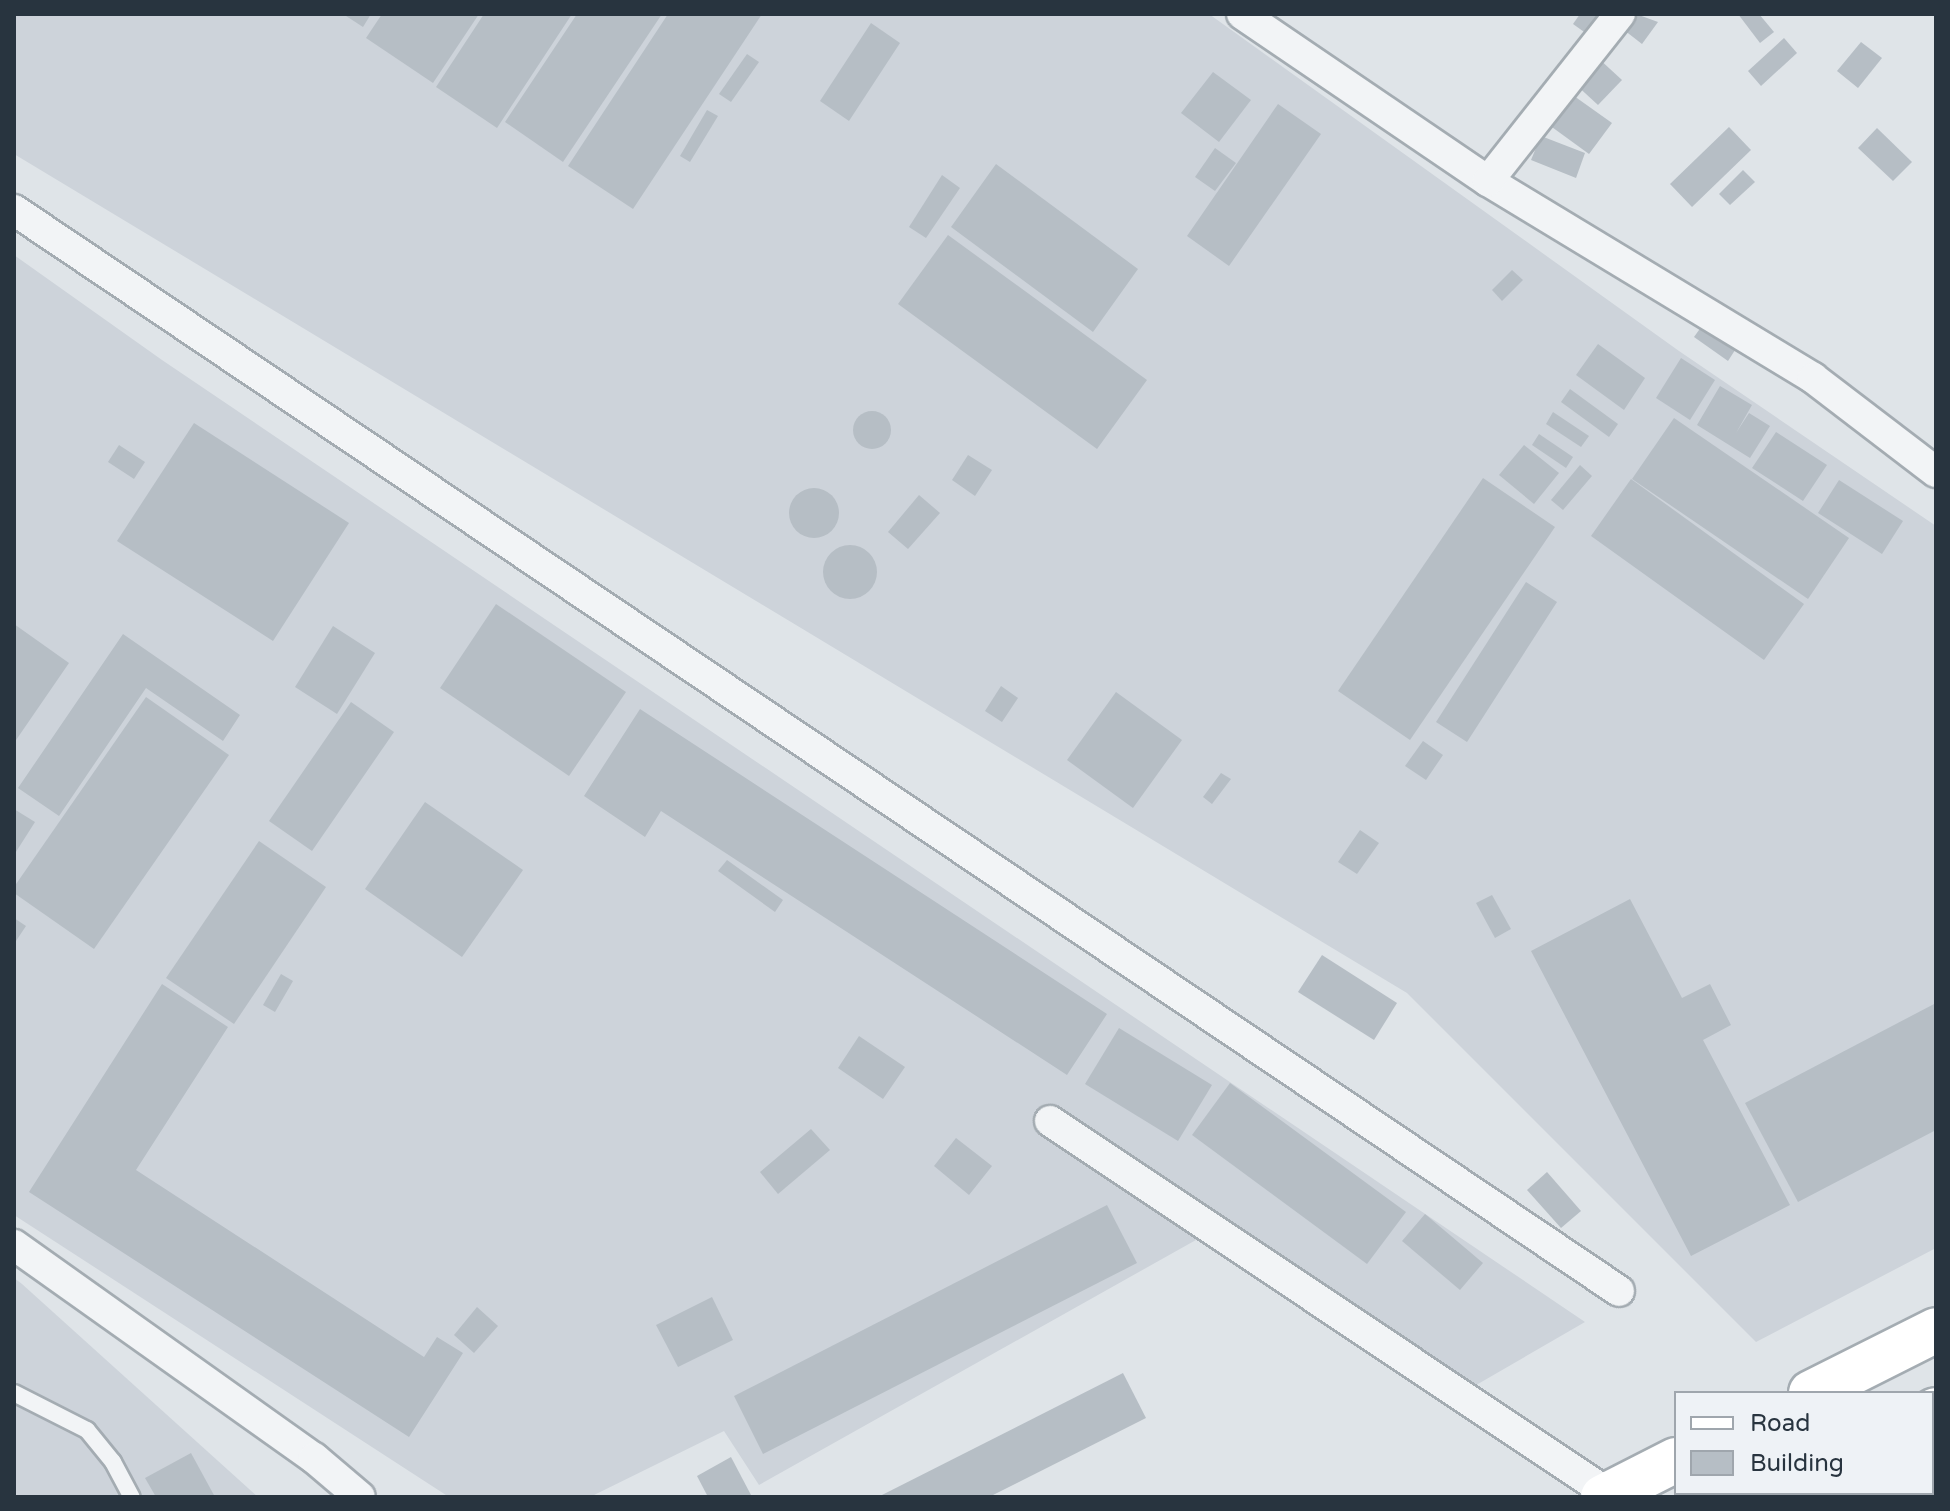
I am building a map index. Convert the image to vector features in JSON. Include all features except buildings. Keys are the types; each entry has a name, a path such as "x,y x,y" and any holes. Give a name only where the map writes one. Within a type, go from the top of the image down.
{"main road":[{"path":"1815,1391 1936,1330"},
{"path":"1606,1496 1674,1461"}],"street":[{"path":"1242,14 1488,181 1813,378 1936,472"},
{"path":"1488,181 1620,14"},
{"path":"14,210 1619,1291"},
{"path":"1050,1121 1606,1496"},
{"path":"15,1248 314,1458 360,1497"}],"lane":[{"path":"14,1393 87,1430 113,1462 132,1497"}],"shaded area":[{"path":"14,14 1209,14 1679,351 1936,526 1936,1248 1756,1342 1407,993 14,154"},
{"path":"14,255 162,360 1585,1322 1471,1388 1212,1231 759,1485 724,1431 590,1497 449,1497 14,1215"},
{"path":"14,1278 22,1284 258,1497 14,1497"}]}
